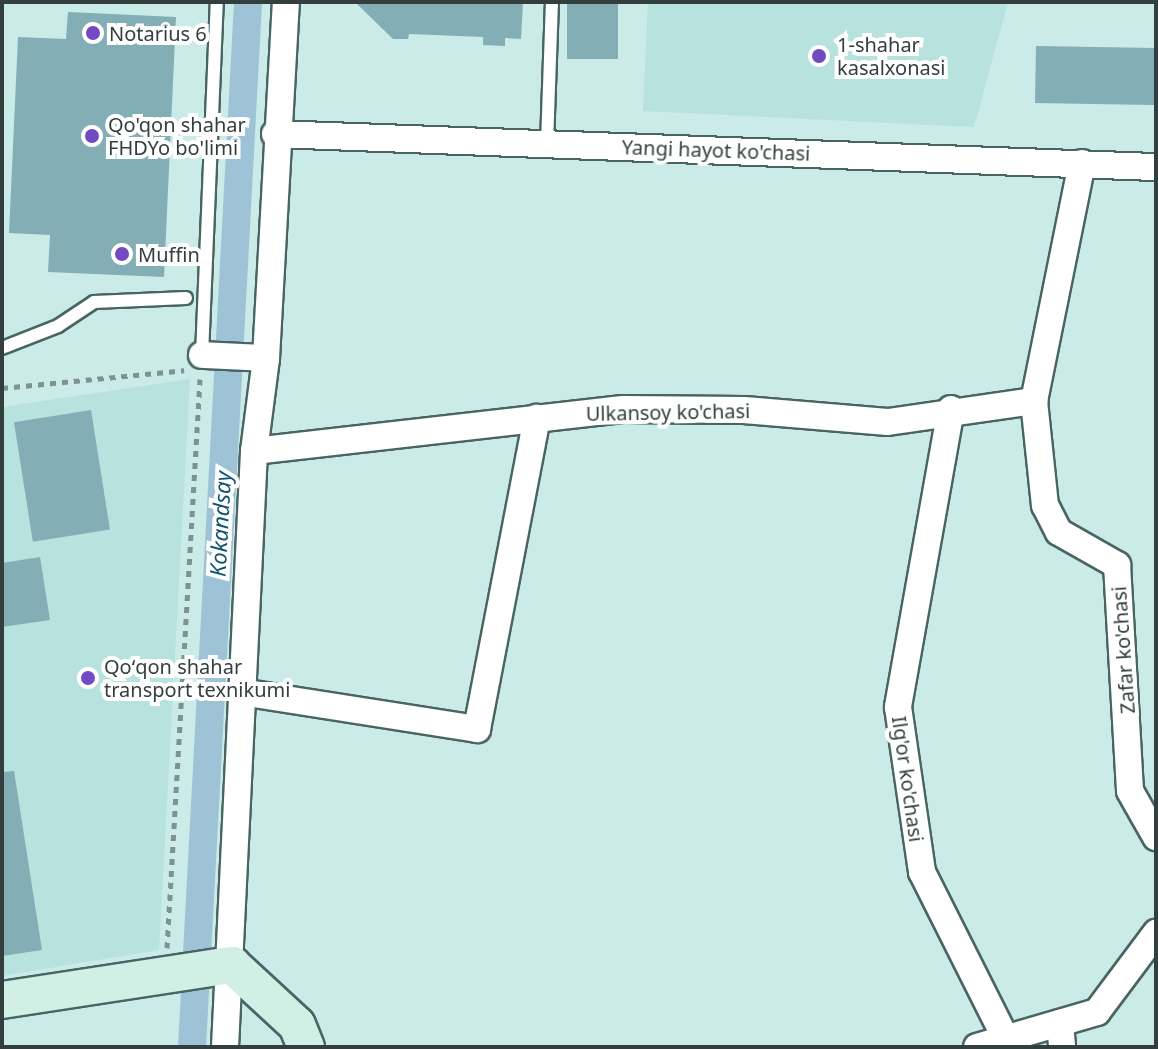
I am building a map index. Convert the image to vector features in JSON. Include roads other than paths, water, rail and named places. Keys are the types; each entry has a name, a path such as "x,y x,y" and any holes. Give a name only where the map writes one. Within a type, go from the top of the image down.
{"street":[{"path":"225,1047 232,965 241,692 254,451 266,358 275,134 286,2"},
{"name":"Yangi hayot ko'chasi","path":"275,134 1156,167"},
{"name":"Zafar ko'chasi","path":"1082,163 1034,401 1045,505 1059,532 1117,565 1130,791 1156,837"},
{"path":"202,355 266,358"},
{"name":"Ulkansoy ko'chasi","path":"254,451 623,409 744,410 888,422 951,409 1034,401"},
{"name":"Ilg'or ko'chasi","path":"951,409 898,707 922,872 1006,1039"},
{"path":"241,692 477,729 537,418"},
{"path":"977,1047 1006,1039 1061,1035 1097,1012 1156,933"},
{"path":"2,1000 232,965 297,1025 306,1047"}],"lane":[{"path":"202,355 217,2"},
{"path":"547,144 552,2"},
{"path":"2,348 58,326 94,302 186,298"}],"waterway":[{"name":"Kokandsay","path":"192,1047 248,2"}],"place":[{"name":"Notarius 6","path":"93,33"},
{"name":"1-shahar kasalxonasi","path":"819,56"},
{"name":"Qo'qon shahar FHDYo bo'limi","path":"92,136"},
{"name":"Muffin","path":"122,254"},
{"name":"Qoʻqon shahar transport texnikumi","path":"88,678"}]}
